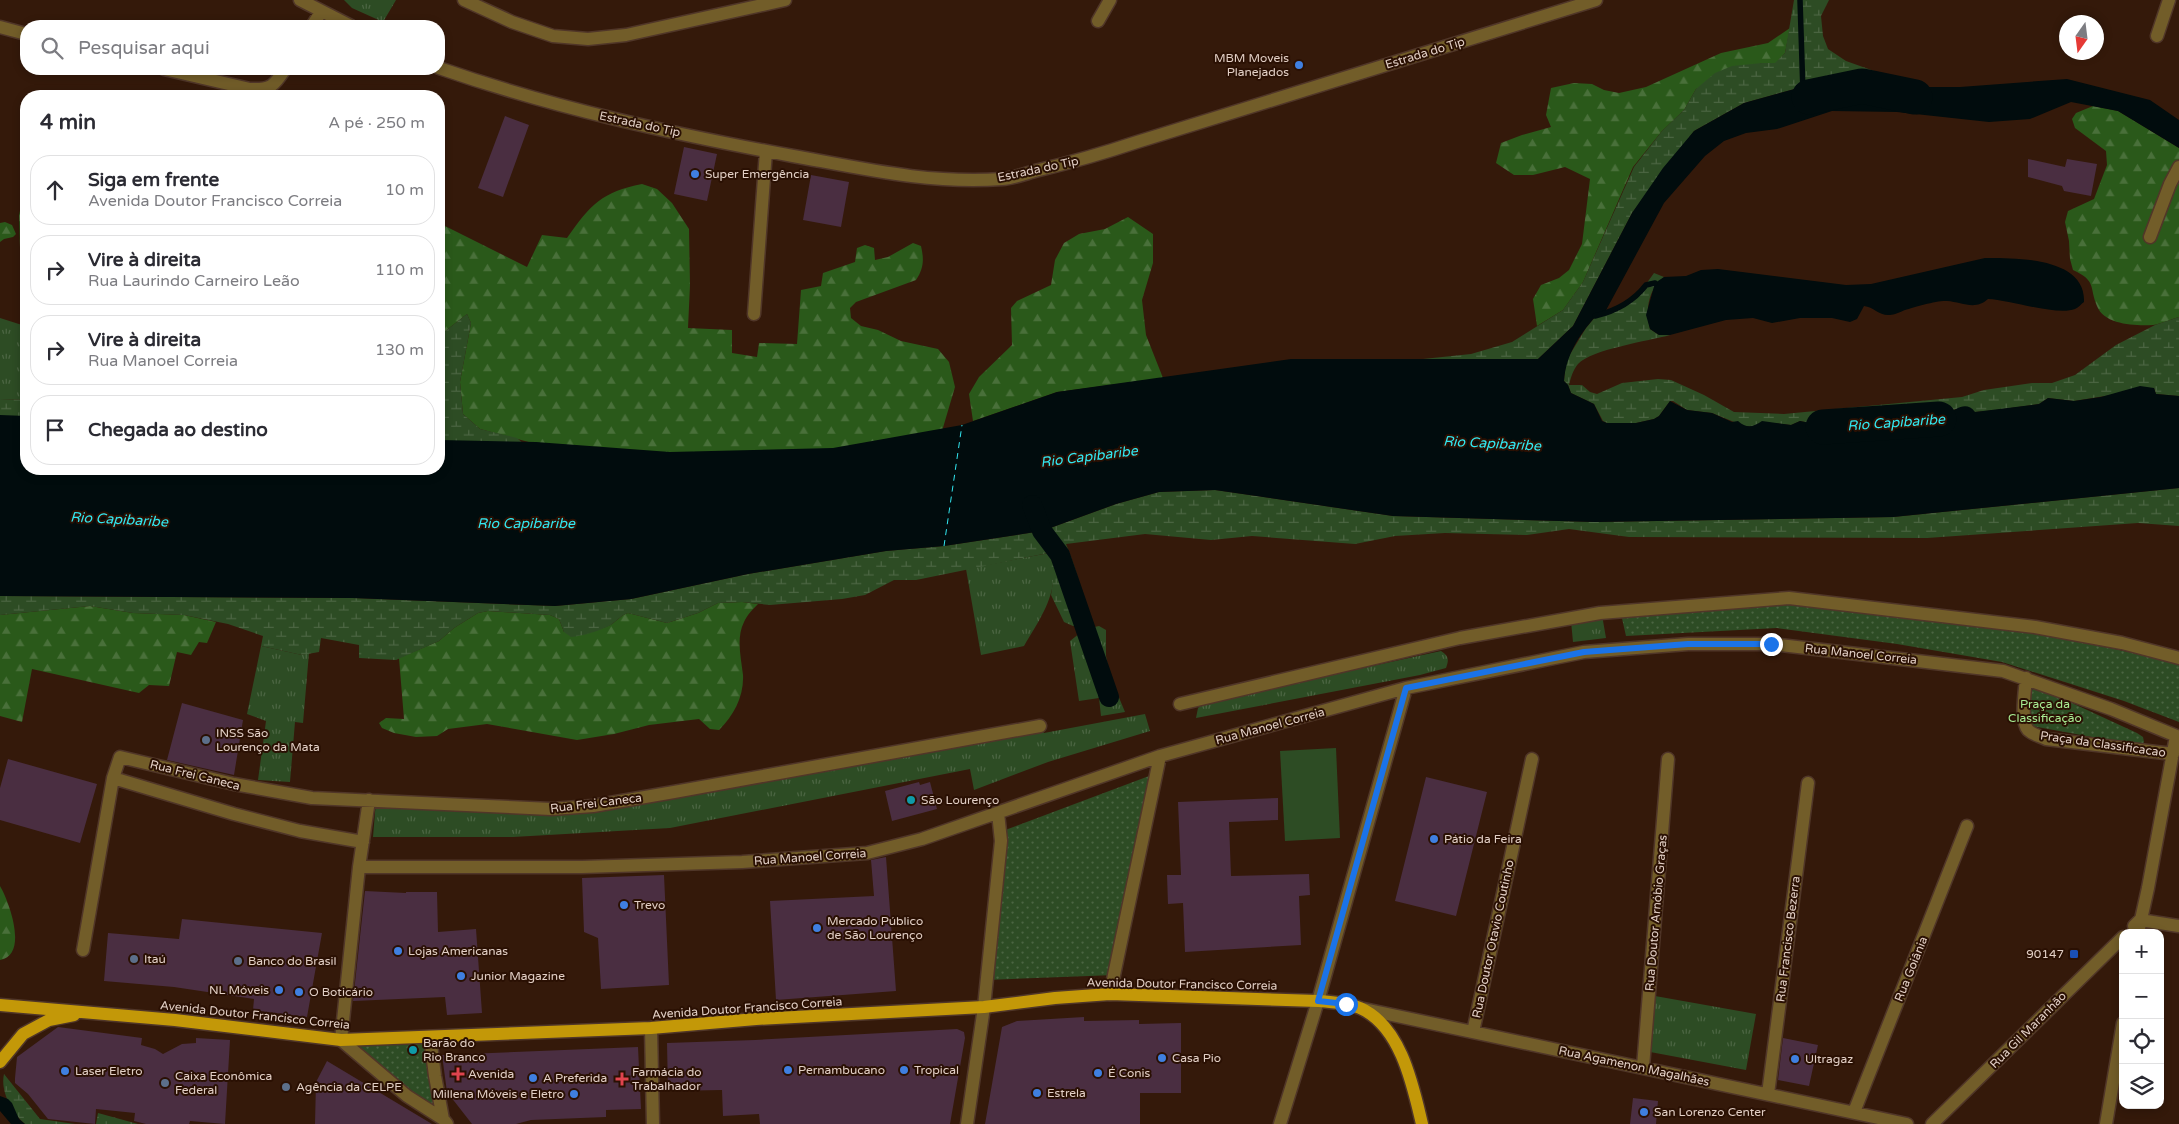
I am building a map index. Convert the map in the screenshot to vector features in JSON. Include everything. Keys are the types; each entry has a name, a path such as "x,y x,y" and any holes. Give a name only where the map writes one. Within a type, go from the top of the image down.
{"main road":[{"name":"Avenida Doutor Francisco Correia","path":"0,1004 176,1020 342,1040 651,1028 756,1019 984,1007 1055,998 1110,994 1318,1001 1346,1004 1362,1009 1379,1022 1396,1044 1411,1078 1422,1124"},
{"path":"0,1061 23,1034 49,1020 86,1012"}],"street":[{"path":"300,0 338,20"},
{"path":"464,0 512,22 553,36 588,38 626,35 785,0"},
{"path":"1098,21 1110,0"},
{"name":"Estrada do Tip","path":"445,70 496,88 565,107 766,151 895,175 954,181 1005,178 1087,159 1596,0"},
{"path":"2157,36 2169,0"},
{"path":"316,20 321,12"},
{"path":"0,27 20,32"},
{"path":"190,75 262,90 270,88 281,75"},
{"path":"754,314 766,151"},
{"path":"2150,237 2170,184 2179,167"},
{"path":"1180,704 1460,638 1590,614 1789,598 2035,626 2122,643 2179,658"},
{"name":"Rua Manoel Correia","path":"359,867 582,867 742,862 867,853 922,839 1160,756 1406,688 1584,652 1688,644 1781,645 1976,666 2003,671 2178,736"},
{"name":"Praça da Classificacao","path":"2026,678 2024,720 2026,728 2032,733 2046,739 2173,754"},
{"path":"1280,1124 1318,1001 1406,688"},
{"name":"Rua Frei Caneca","path":"363,842 300,831 234,814 113,778 118,759 121,757 271,792 312,798 516,809 551,809 593,806 1040,726"},
{"path":"2139,929 2178,736"},
{"path":"1110,994 1160,756"},
{"name":"Rua Doutor Otavio Coutinho","path":"1473,1032 1532,758"},
{"name":"Rua Doutor Arnóbio Graças","path":"1643,1067 1668,759"},
{"path":"83,950 113,778"},
{"name":"Rua Francisco Bezerra","path":"1768,1094 1808,783"},
{"path":"369,800 359,867 342,1040 407,1096 445,1122"},
{"path":"967,1124 984,1007 1001,841 998,812"},
{"name":"Rua Goiânia","path":"1854,1112 1967,826"},
{"path":"2140,920 2179,926"},
{"path":"2131,929 2140,920"},
{"name":"Rua Gil Maranhão","path":"1932,1124 2119,941"},
{"name":"Rua Agamenon Magalhães","path":"1362,1009 1907,1124"},
{"path":"651,1028 653,1124"},
{"path":"430,1037 435,1076 445,1122"},
{"path":"2106,1124 2119,1047"}],"green space":[{"path":"344,0 396,0 384,20 379,20 352,8"},
{"path":"1794,0 1829,0 1821,16 1823,36 1828,49 1846,61 1919,87 1802,87 1744,103 1694,131 1632,213 1573,326 1538,359 1423,359 1471,354 1512,342 1563,310 1583,282 1634,167 1662,131 1684,110 1696,89 1715,73 1732,66 1775,63 1785,53"},
{"path":"1790,28 1785,53 1775,64 1762,63 1696,89 1684,110 1662,131 1633,167 1583,282 1563,310 1537,326 1533,299 1541,285 1559,278 1569,270 1582,244 1590,179 1565,167 1533,175 1514,175 1496,163 1501,143 1551,127 1546,115 1551,88 1574,83 1592,84 1604,90 1619,93 1646,87 1721,53 1768,43"},
{"path":"2093,106 2118,111 2179,148 2179,317 2153,325 2113,321 2106,317 2097,306 2089,281 2073,270 2065,222 2068,211 2094,199 2107,165 2106,151 2075,128 2072,119 2076,113"},
{"path":"642,184 657,189 672,203 689,229 690,285 688,328 732,330 732,353 757,357 759,343 797,344 801,290 821,286 823,273 855,262 857,248 865,245 874,248 875,260 888,257 913,243 921,246 923,263 916,280 856,302 850,308 851,318 861,326 878,330 901,341 938,349 949,362 955,387 942,431 794,458 559,450 480,429 463,414 460,382 471,323 467,314 445,331 445,226 527,267 542,235 567,238 583,216 598,201 628,187"},
{"path":"20,211 20,248 19,215"},
{"path":"1128,217 1153,234 1153,263 1142,300 1146,335 1163,378 1057,392 973,421 969,394 979,377 1012,345 1011,308 1017,301 1051,285 1055,260 1064,243 1079,234 1105,229"},
{"path":"5,222 12,225 16,234 0,242 0,223"},
{"path":"1654,273 1664,277 1654,288 1649,301 1650,329 1659,335 1670,335 1595,354 1578,364 1571,376 1569,385 1582,385 1590,392 1597,394 1622,383 1658,379 1671,380 1704,395 1734,412 1784,414 1962,397 1984,390 2032,383 2052,383 2075,375 2116,345 2155,325 2179,317 2179,396 2156,394 2154,388 2074,401 2048,398 2039,404 1996,410 1975,412 1955,409 1948,415 1935,413 1925,415 1926,410 1917,409 1909,411 1890,424 1878,429 1872,428 1869,419 1848,417 1836,421 1828,417 1810,423 1800,421 1791,425 1775,423 1754,427 1744,426 1712,413 1687,410 1670,401 1659,416 1654,419 1636,423 1607,423 1603,421 1594,404 1571,393 1564,381 1566,361 1586,328 1596,316 1621,307 1639,294"},
{"path":"467,314 471,323 460,382 463,414 480,429 517,438 526,446 445,467 445,331"},
{"path":"0,318 20,324 20,400 0,399"},
{"path":"0,399 20,400 20,436 0,435"},
{"path":"2179,488 2179,526 2138,523 1927,538 1629,537 1569,529 1527,535 1445,533 1395,536 1355,544 1252,536 1211,540 1145,534 1066,544 1077,573 1084,615 1084,625 1073,626 1064,622 1051,595 1053,581 1051,560 1048,553 916,580 894,580 865,595 842,599 770,605 742,602 718,603 698,613 667,623 628,613 605,628 571,637 564,632 559,619 550,615 488,611 478,613 454,628 439,641 396,660 359,658 359,645 321,638 319,652 302,655 261,646 263,636 228,624 184,615 133,613 90,606 0,615 0,596 353,598 555,606 631,599 748,574 886,551 944,546 1042,531 1116,504 1159,492 1215,490 1393,516 1595,522 1893,517"},
{"path":"1049,553 1053,566 1052,590 1043,613 1024,646 981,655 966,569"},
{"path":"742,602 758,604 745,619 740,635 743,683 740,698 733,712 719,730 710,729 699,719 649,725 614,734 577,740 487,724 448,729 437,736 416,737 394,733 382,728 379,723 386,718 404,719 399,658 439,641 454,628 478,613 488,611 550,615 559,619 564,632 603,628 611,625 628,613 667,623 698,613 718,603"},
{"path":"1787,603 2009,626 2179,663 2179,722 2124,701 2002,662 1897,644 1777,628 1626,636 1621,614"},
{"path":"90,606 133,613 184,615 216,622 207,643 199,642 191,655 177,652 169,686 149,685 139,693 32,669 22,722 0,716 0,615"},
{"path":"1602,615 1606,638 1573,642 1571,621"},
{"path":"1099,626 1106,630 1106,656 1110,676 1125,712 1101,716 1099,698 1079,701 1070,641 1085,629"},
{"path":"261,646 302,655 309,653 303,723 295,722 290,782 258,780 266,721 247,714"},
{"path":"1441,651 1448,658 1446,668 1420,675 1196,718 1198,708 1203,703"},
{"name":"Praça da Classificação","path":"2033,689 2046,691 2137,733 2143,737 2144,742 2141,746 2032,726 2026,712 2029,692"},
{"path":"1145,714 1150,731 1048,762 974,790 970,769 670,828 513,837 373,837 376,801 561,814 1042,730 1044,733"},
{"path":"1336,748 1340,838 1285,841 1280,751"},
{"path":"1157,773 1115,975 987,980 1000,832"},
{"path":"0,886 12,915 15,938 9,956 0,960"},
{"path":"1655,996 1756,1014 1746,1070 1645,1051"},
{"path":"430,1037 443,1119 341,1040"},
{"path":"4,1074 40,1119 75,1124 25,1124 12,1108 5,1094"},
{"path":"98,1113 138,1124 96,1124"}],"water":[{"name":"Rio Capibaribe","path":"2067,79 2150,100 2179,120 2179,148 2118,111 2071,102 2030,119 1989,122 1897,112 1832,111 1777,129 1746,133 1724,141 1705,156 1664,203 1604,314 1596,316 1574,346 1567,363 1564,381 1571,393 1594,404 1602,421 1607,423 1636,423 1654,419 1659,416 1670,401 1687,410 1712,413 1732,422 1738,421 1747,426 1753,426 1762,421 1791,425 1800,421 1810,423 1828,417 1836,421 1862,414 1869,419 1872,428 1878,429 1890,424 1901,415 1916,410 1926,410 1926,415 1935,413 1948,415 1954,410 1965,406 1975,412 2039,404 2048,398 2074,401 2101,397 2140,386 2154,388 2156,394 2179,396 2179,488 1893,517 1595,522 1393,516 1215,490 1159,492 1116,504 1042,531 944,546 886,551 748,574 631,599 555,606 353,598 0,596 0,415 20,416 20,475 445,475 445,440 536,442 670,452 833,448 962,425 1057,392 1291,359 1538,359 1573,326 1632,213 1663,168 1694,131 1744,103 1802,87 1960,87"},
{"path":"1985,258 2030,260 2061,268 2074,276 2082,287 2084,302 2076,308 2067,311 2057,311 1988,299 1978,305 1943,301 1890,315 1864,306 1857,319 1850,322 1832,318 1800,318 1772,323 1753,318 1726,320 1670,335 1659,335 1650,329 1646,315 1655,283 1664,277 1686,276 1701,270 1718,269 1846,285 1871,284"},
{"path":"0,1096 12,1103 19,1119 25,1124 11,1124 0,1111"}],"building":[{"path":"505,116 529,125 503,197 478,188"},
{"name":"Super Emergência","path":"684,147 717,154 707,201 674,194"},
{"path":"2028,159 2065,167 2067,159 2097,164 2091,196 2064,191 2062,186 2028,177"},
{"path":"811,175 849,182 841,227 803,220"},
{"name":"INSS São Lourenço da Mata","path":"182,703 243,720 234,775 167,760"},
{"path":"8,759 97,784 80,843 0,820 0,788"},
{"path":"1426,777 1487,792 1456,916 1395,901"},
{"name":"São Lourenço","path":"919,782 920,785 930,782 937,809 892,821 885,791"},
{"path":"1278,798 1278,820 1229,822 1231,876 1309,874 1310,895 1299,896 1301,945 1185,952 1183,903 1168,904 1167,875 1181,875 1178,802"},
{"path":"886,857 896,991 776,1000 770,901 874,896 871,860"},
{"name":"Trevo","path":"664,875 669,985 601,989 598,938 584,932 582,878"},
{"name":"Lojas Americanas","path":"365,891 437,892 438,932 476,929 482,1013 447,1015 445,997 353,1001"},
{"path":"182,919 322,933 307,1017 253,1010 254,999 174,987 104,981 108,933 179,939"},
{"path":"1084,1017 1084,1021 1139,1020 1139,1024 1181,1023 1181,1093 1140,1093 1140,1124 985,1124 1002,1027 1017,1021"},
{"path":"58,1027 142,1038 141,1045 155,1049 163,1054 182,1044 196,1043 196,1038 230,1040 225,1124 190,1121 189,1124 146,1124 134,1121 135,1113 96,1109 95,1124 48,1119 28,1094 15,1083 17,1057"},
{"path":"957,1029 964,1032 965,1038 950,1124 760,1124 759,1114 723,1116 722,1090 668,1091 667,1043"},
{"name":"Ultragaz","path":"1783,1038 1818,1045 1809,1086 1778,1080"},
{"path":"638,1047 641,1109 606,1110 606,1117 531,1120 516,1124 472,1124 447,1092 442,1055"},
{"path":"327,1061 432,1124 315,1124 316,1082"},
{"name":"San Lorenzo Center","path":"1633,1098 1658,1101 1656,1124 1630,1124"}],"waterway":[{"path":"1800,0 1803,93"},
{"path":"1809,97 1862,86 1915,97"},
{"path":"1595,316 1624,305 1646,285 1655,283"},
{"name":"Rio Capibaribe","path":"1823,427 1939,419"},
{"path":"1032,505 1042,531 1060,555 1109,697"}],"ferry route":[{"path":"944,546 962,425"}],"place":[{"name":"MBM Moveis Planejados","path":"1299,65"},
{"name":"Super Emergência","path":"695,174"},
{"name":"INSS São Lourenço da Mata","path":"206,740"},
{"name":"São Lourenço","path":"911,800"},
{"name":"Pátio da Feira","path":"1434,839"},
{"name":"Trevo","path":"624,905"},
{"name":"Mercado Público de São Lourenço","path":"817,928"},
{"name":"Lojas Americanas","path":"398,951"},
{"name":"90147","path":"2074,954"},
{"name":"Itaú","path":"134,959"},
{"name":"Banco do Brasil","path":"238,961"},
{"name":"Junior Magazine","path":"461,976"},
{"name":"NL Móveis","path":"279,990"},
{"name":"O Boticário","path":"299,992"},
{"name":"Barão do Rio Branco","path":"413,1050"},
{"name":"Casa Pio","path":"1162,1058"},
{"name":"Ultragaz","path":"1795,1059"},
{"name":"Pernambucano","path":"788,1070"},
{"name":"Tropical","path":"904,1070"},
{"name":"Laser Eletro","path":"65,1071"},
{"name":"É Conis","path":"1098,1073"},
{"name":"Avenida","path":"458,1074"},
{"name":"A Preferida","path":"533,1078"},
{"name":"Farmácia do Trabalhador","path":"622,1079"},
{"name":"Caixa Econômica Federal","path":"165,1083"},
{"name":"Agência da CELPE","path":"286,1087"},
{"name":"Estrela","path":"1037,1093"},
{"name":"Millena Móveis e Eletro","path":"574,1094"},
{"name":"San Lorenzo Center","path":"1644,1112"}],"route":[{"path":"1346,1004 1318,1001 1406,688 1584,652 1688,644 1771,644"}]}
